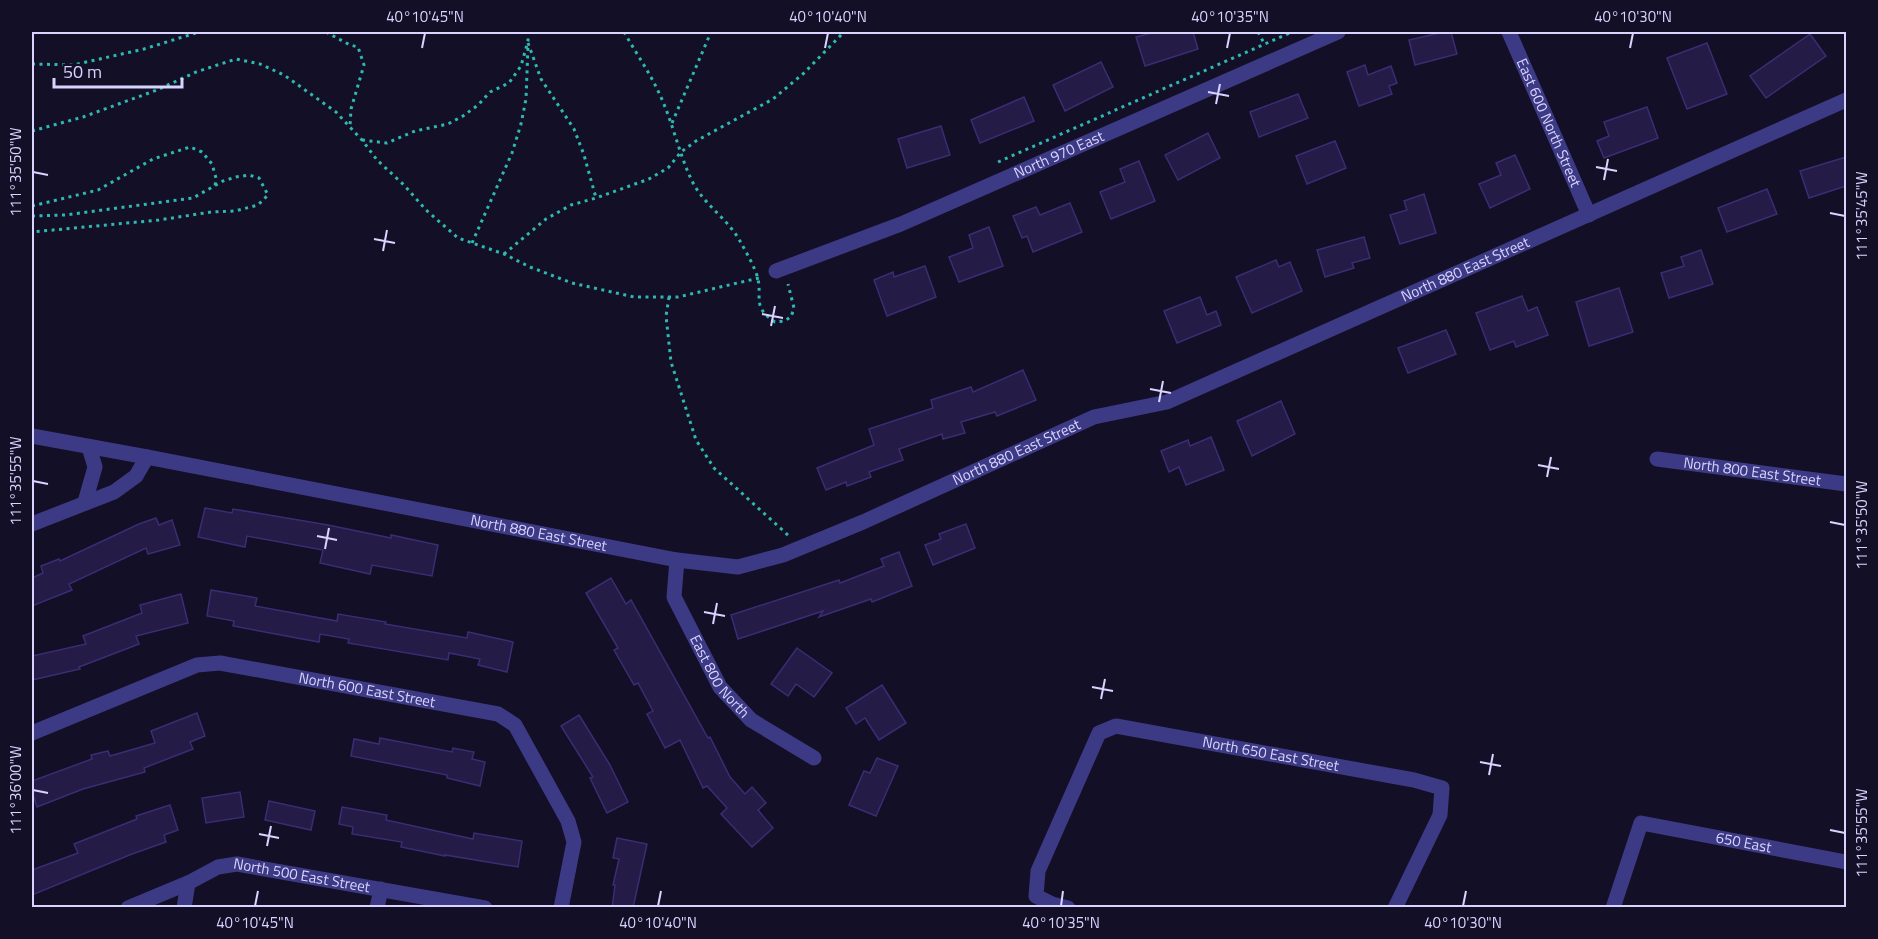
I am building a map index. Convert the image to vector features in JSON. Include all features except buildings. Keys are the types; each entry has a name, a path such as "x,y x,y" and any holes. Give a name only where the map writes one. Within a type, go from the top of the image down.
{"street":[{"name":"North 970 East","path":"780,270 901,224 1338,32"},
{"name":"East 600 North Street","path":"1509,32 1588,215"},
{"name":"North 880 East Street","path":"32,436 677,560 738,567 783,555 874,517 1094,417 1167,402 1846,100"},
{"path":"85,502 94,467 89,447"},
{"path":"32,524 114,492 136,476 147,457"},
{"name":"North 800 East Street","path":"1657,459 1846,484"},
{"name":"East 800 North","path":"677,560 674,597 720,687 751,720 814,758"},
{"name":"North 600 East Street","path":"32,733 197,665 219,663 498,714 515,725 568,821 573,842 561,908"},
{"name":"North 650 East Street","path":"1068,908 1052,904 1036,896 1038,871 1099,733 1116,726 1414,780 1442,788 1440,815 1395,908"},
{"name":"650 East","path":"1612,908 1641,823 1846,862"},
{"name":"North 500 East Street","path":"128,908 188,883 218,867 237,864 485,908"},
{"path":"184,908 188,883"},
{"path":"377,908 381,889"}],"path":[{"path":"32,63 73,65 144,49 199,32"},
{"path":"326,32 358,47 364,65 351,109 350,126"},
{"path":"472,243 512,153 520,124 526,99 528,32"},
{"path":"32,131 93,113 236,59 260,64 284,75 336,112 377,160 426,210 458,238 504,254 572,283 634,297 669,297 758,279 780,270 791,292 794,308 791,317 784,321 775,322 767,317 762,309 758,296 758,279 740,241 724,217 705,201 692,181 661,96 624,32"},
{"path":"671,125 711,32"},
{"path":"504,254 546,219 571,205 649,179 668,168 681,152 696,141 773,99 804,73 839,39 842,32"},
{"path":"991,165 1292,32"},
{"path":"362,140 387,143 415,131 448,124 463,116 490,92 509,83 521,66 528,41"},
{"path":"528,41 541,79 574,129 596,198"},
{"path":"32,206 98,190 153,159 190,147 202,152 212,164 216,177 215,186"},
{"path":"32,216 65,215 193,198 236,177 249,175 259,178 268,195 258,205 235,211 32,232"},
{"path":"669,297 666,316 671,362 696,440 714,468 801,547"}]}
